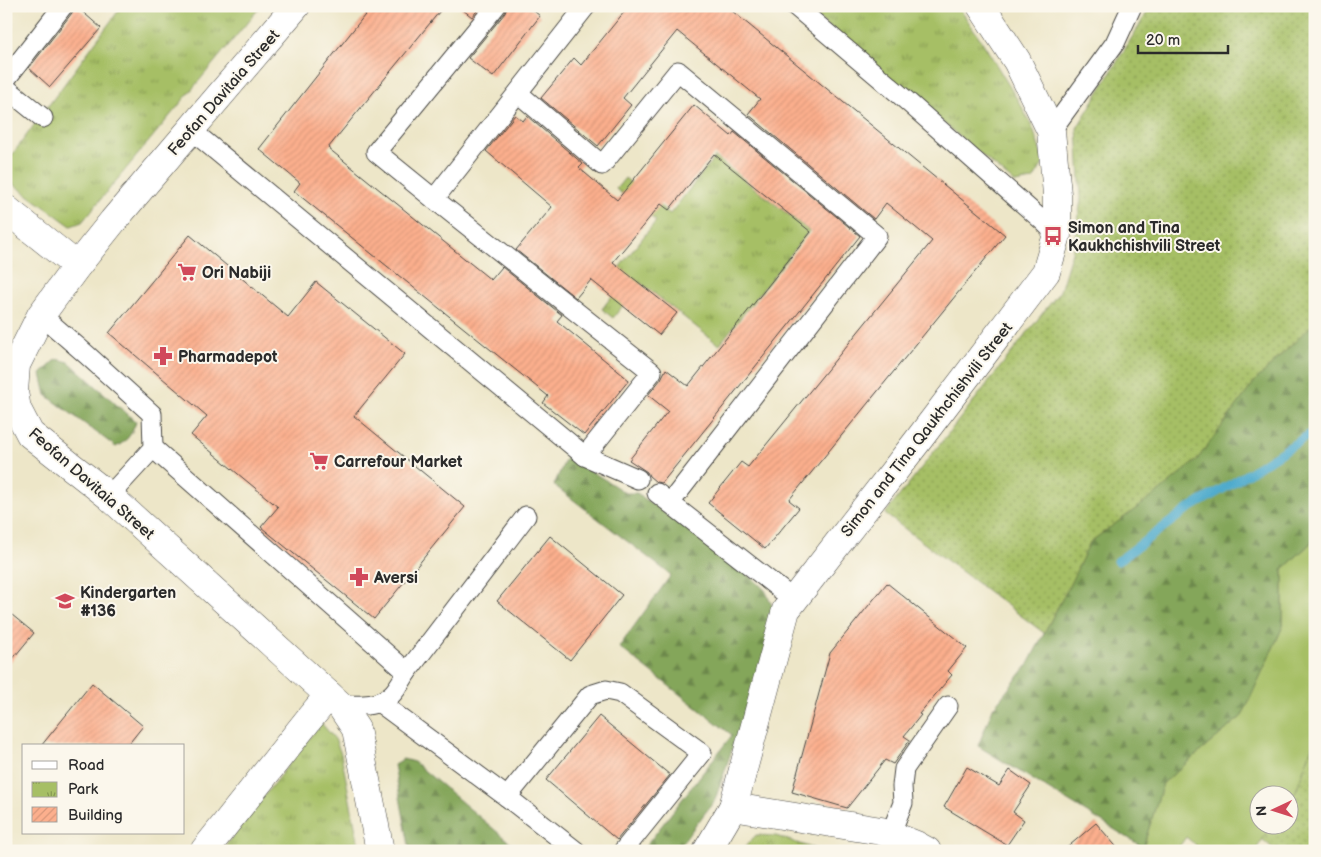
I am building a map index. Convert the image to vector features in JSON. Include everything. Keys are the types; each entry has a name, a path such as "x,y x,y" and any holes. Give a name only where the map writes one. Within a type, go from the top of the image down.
{"street":[{"name":"Feofan Davitaia Street","path":"296,6 77,266 41,315 16,365 10,394 30,434 109,496 334,700 356,729 380,851"},
{"name":"Simon and Tina Qaukhchishvili Street","path":"707,851 732,807 786,610 1046,272 1057,235 1058,194 1050,131 1017,61 981,6"},
{"path":"6,209 77,266"},
{"path":"204,851 309,719 334,700"},
{"path":"732,807 874,830 890,834 926,851"}],"lane":[{"path":"6,79 63,6"},
{"path":"496,6 376,152 652,372 585,456"},
{"path":"434,199 586,6"},
{"path":"795,6 899,94 1038,216 1057,235"},
{"path":"1050,131 1115,44 1132,6"},
{"path":"518,93 602,165 678,71 877,236 663,498 794,600"},
{"path":"6,88 43,118"},
{"path":"191,130 585,456 638,479"},
{"path":"41,315 152,414 153,448 109,496"},
{"path":"153,448 407,672"},
{"path":"334,700 370,706 380,703 392,695 407,672 526,516"},
{"path":"507,797 590,695 606,690 620,693 702,753 623,851"},
{"path":"380,703 507,797 576,851"},
{"path":"890,834 903,803 904,769 948,706"}],"green space":[{"path":"122,6 261,6 82,222 71,226 6,179 6,163"},
{"path":"804,6 958,6 983,43 1022,107 1033,129 1044,162 1033,180 1015,183"},
{"path":"1151,6 1315,6 1315,322 1255,381 1196,461 1156,494 1090,542 1044,633 885,514 1060,291 1075,242 1081,198 1077,128"},
{"path":"715,157 809,231 719,345 641,283 613,318 602,309 627,276 618,269 656,221 616,189 625,178 670,214"},
{"path":"1315,322 1315,539 1283,569 1283,626 1242,716 1163,783 1143,847 978,746 993,708 1027,666 1090,542 1156,494 1196,461 1255,381"},
{"path":"57,359 69,362 136,422 126,440 116,447 46,395 41,374"},
{"path":"567,456 626,493 637,493 749,575 765,590 777,615 715,800 676,851 642,851 732,735 619,647 671,575 554,485"},
{"path":"1315,539 1315,739 1298,786 1298,784 1248,784 1248,834 1266,834 1255,851 1203,851 1186,837 1176,851 1147,851 1143,847 1163,783 1242,716 1283,626 1283,569"},
{"path":"321,723 335,739 341,754 360,851 221,851"},
{"path":"1315,739 1315,851 1276,851 1262,839 1266,834 1298,834 1298,786"},
{"path":"403,759 414,762 520,851 410,851 394,765"},
{"path":"756,835 776,836 821,851 741,851"}],"building":[{"path":"74,6 101,28 50,87 29,68 72,13"},
{"path":"372,6 444,6 328,148 491,280 502,267 562,315 557,321 629,380 584,435 543,403 548,396 294,191 300,183 259,149"},
{"path":"458,6 481,6 472,17"},
{"path":"507,6 528,6 540,16 493,77 468,58 505,13"},
{"path":"629,6 726,6 1005,235 789,500 799,508 765,549 708,503 741,462 748,467 932,241 886,203 874,219 748,114 760,99 677,31 623,98 631,105 598,146 541,98 574,58 581,65"},
{"path":"694,105 731,136 734,132 860,236 662,483 656,482 647,472 629,460 668,411 648,395 661,379 666,369 688,386 811,232 714,154 669,210 661,204 613,262 677,313 659,335 591,280 576,298 516,250 552,207 486,151 515,115 523,121 527,116 583,164 579,168 617,200"},
{"path":"190,235 288,317 316,282 405,354 354,416 465,507 374,619 261,527 278,507 191,435 207,416 109,333"},
{"path":"550,536 622,595 570,660 497,601"},
{"path":"887,583 967,648 948,671 952,675 919,714 921,715 904,736 910,740 893,764 885,760 847,808 792,792 830,653"},
{"path":"6,610 34,633 6,667"},
{"path":"92,683 143,726 129,744 43,744"},
{"path":"599,716 670,775 617,840 546,780"},
{"path":"967,767 999,786 1010,770 1031,785 1013,812 1024,820 1007,845 944,807"},
{"path":"1096,823 1120,851 1063,851"}],"waterway":[{"path":"1118,561 1188,509 1315,431"}],"place":[{"name":"Simon and Tina Kaukhchishvili Street","path":"1053,236"},
{"name":"Ori Nabiji","path":"187,272"},
{"name":"Pharmadepot","path":"163,356"},
{"name":"Carrefour Market","path":"319,461"},
{"name":"Aversi","path":"359,577"},
{"name":"Kindergarten #136","path":"65,601"}]}
